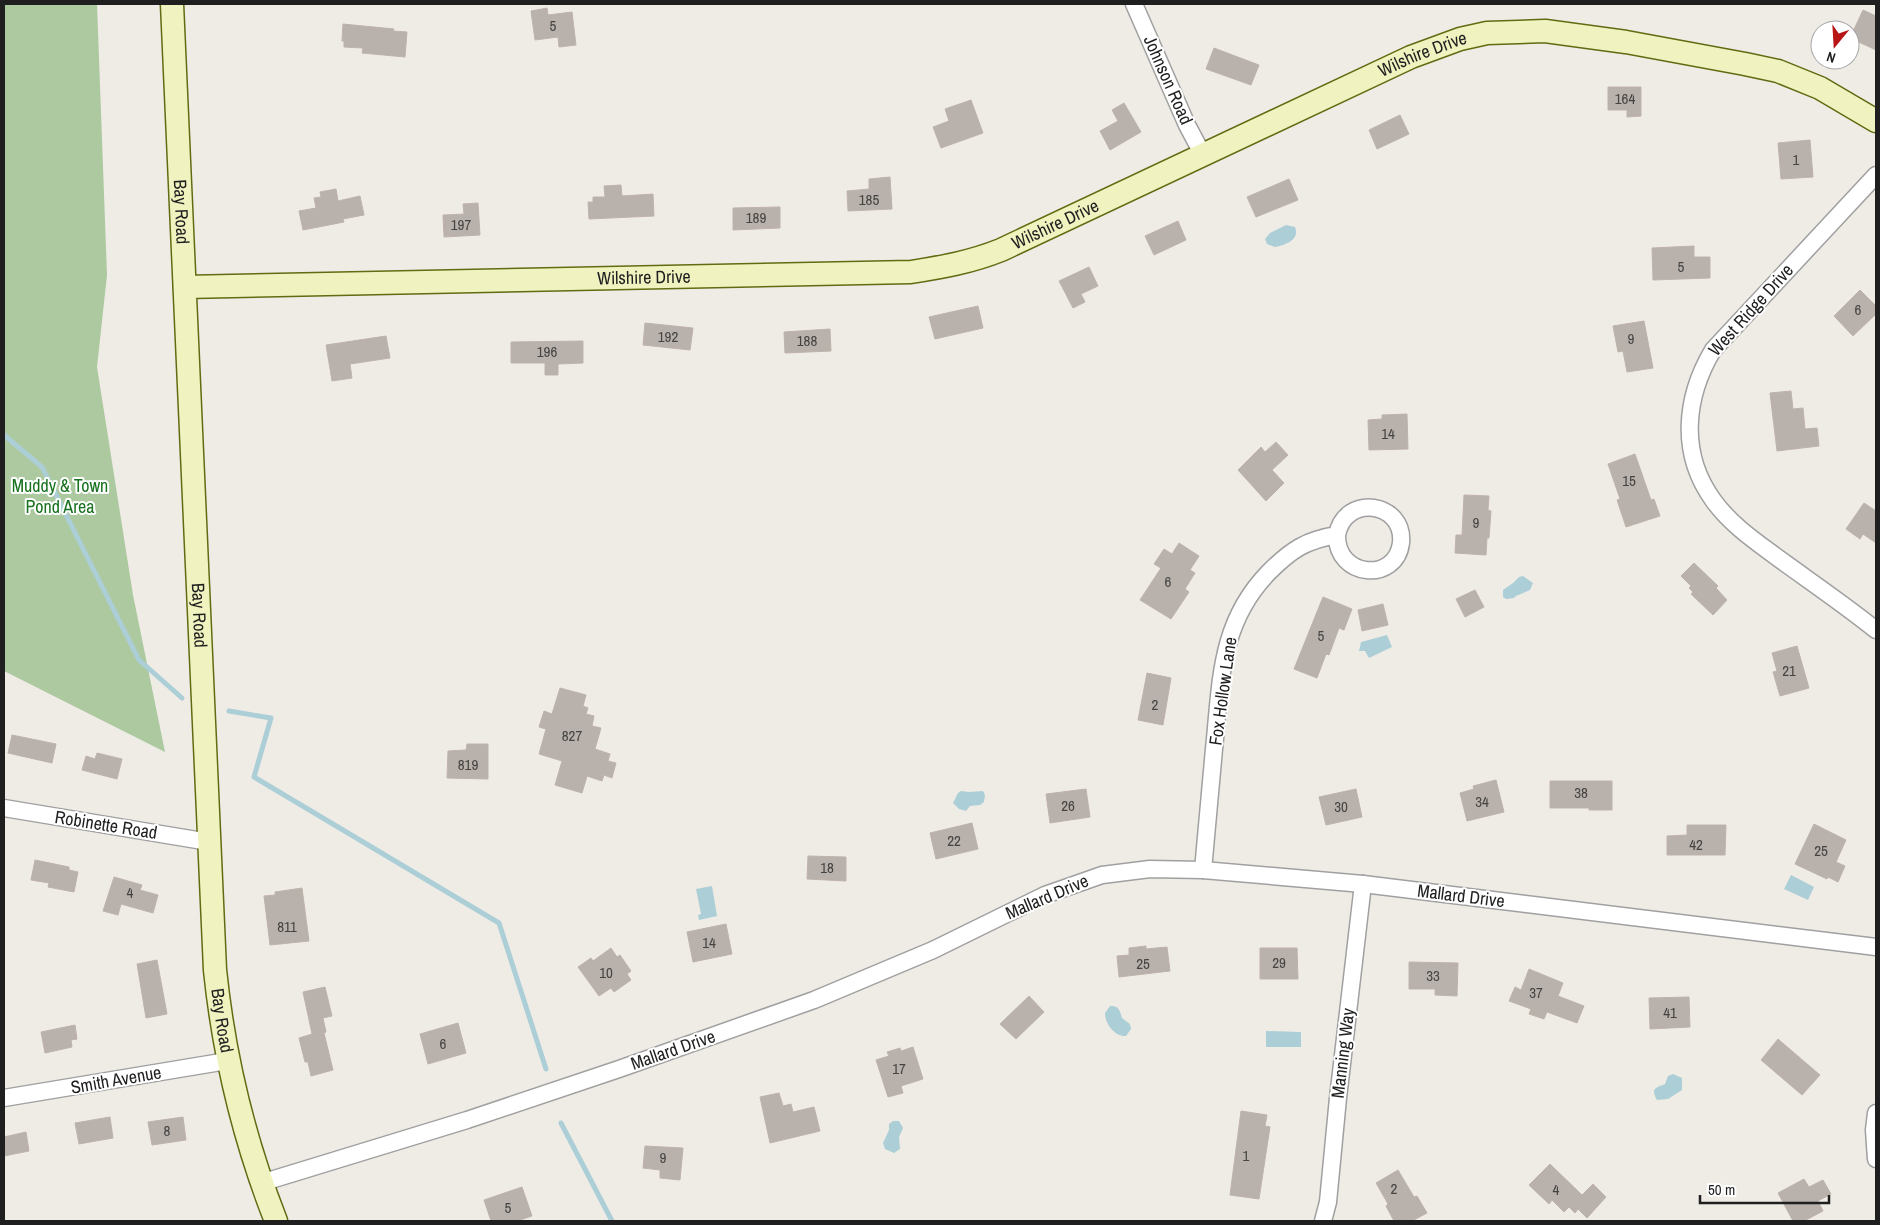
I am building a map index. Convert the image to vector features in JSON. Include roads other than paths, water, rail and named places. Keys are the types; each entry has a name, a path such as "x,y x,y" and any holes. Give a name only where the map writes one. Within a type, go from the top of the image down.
{"street":[{"name":"Bay Road","path":"172,4 215,970 228,1061 240,1115 261,1183 276,1221"},
{"name":"Johnson Road","path":"1134,4 1187,125 1203,155"},
{"name":"Wilshire Drive","path":"185,287 912,272 954,266 1001,250 1411,57 1460,39 1487,33 1545,31 1664,48 1778,71 1820,88 1876,122"},
{"name":"West Ridge Drive","path":"1876,175 1713,350 1702,368 1695,387 1690,424 1690,443 1699,474 1713,500 1726,515 1759,544 1876,630"},
{"name":"Fox Hollow Lane","path":"1203,870 1221,682 1229,638 1235,621 1253,590 1280,561 1306,542 1337,535"},
{"name":"Robinette Road","path":"4,808 209,842"},
{"name":"Mallard Drive","path":"261,1183 467,1120 814,1000 932,950 1045,895 1102,875 1150,868 1203,870 1363,884 1876,947"},
{"name":"Manning Way","path":"1323,1221 1328,1202 1363,884"},
{"name":"Smith Avenue","path":"4,1098 228,1061"},
{"path":"1876,1113 1874,1130 1876,1159"}],"water":[{"path":"1286,225 1295,227 1296,235 1294,239 1275,247 1267,244 1265,239 1270,233"},
{"path":"1523,576 1533,583 1530,590 1514,598 1506,599 1503,597 1503,590"},
{"path":"1387,635 1392,647 1369,658 1365,651 1359,651 1361,642"},
{"path":"961,791 983,791 985,795 984,802 980,805 970,806 966,811 959,809 953,803"},
{"path":"1791,875 1814,887 1808,900 1784,889"},
{"path":"712,886 717,916 699,920 698,915 701,914 696,889"},
{"path":"1110,1006 1117,1008 1122,1018 1130,1024 1131,1029 1126,1036 1122,1036 1111,1029 1105,1017 1105,1013"},
{"path":"1266,1031 1301,1032 1301,1047 1266,1047"},
{"path":"1673,1074 1682,1078 1682,1090 1668,1099 1657,1100 1654,1090 1665,1084 1668,1076"},
{"path":"893,1121 899,1121 903,1128 899,1137 900,1149 894,1153 885,1149 883,1143 889,1130 889,1124"}],"waterway":[{"path":"4,435 42,467 139,660 182,698"},
{"path":"229,711 271,718 254,777 499,923 546,1069"},
{"path":"561,1123 612,1221"}],"park label":[{"name":"Muddy & Town Pond Area","path":"60,496"}]}
